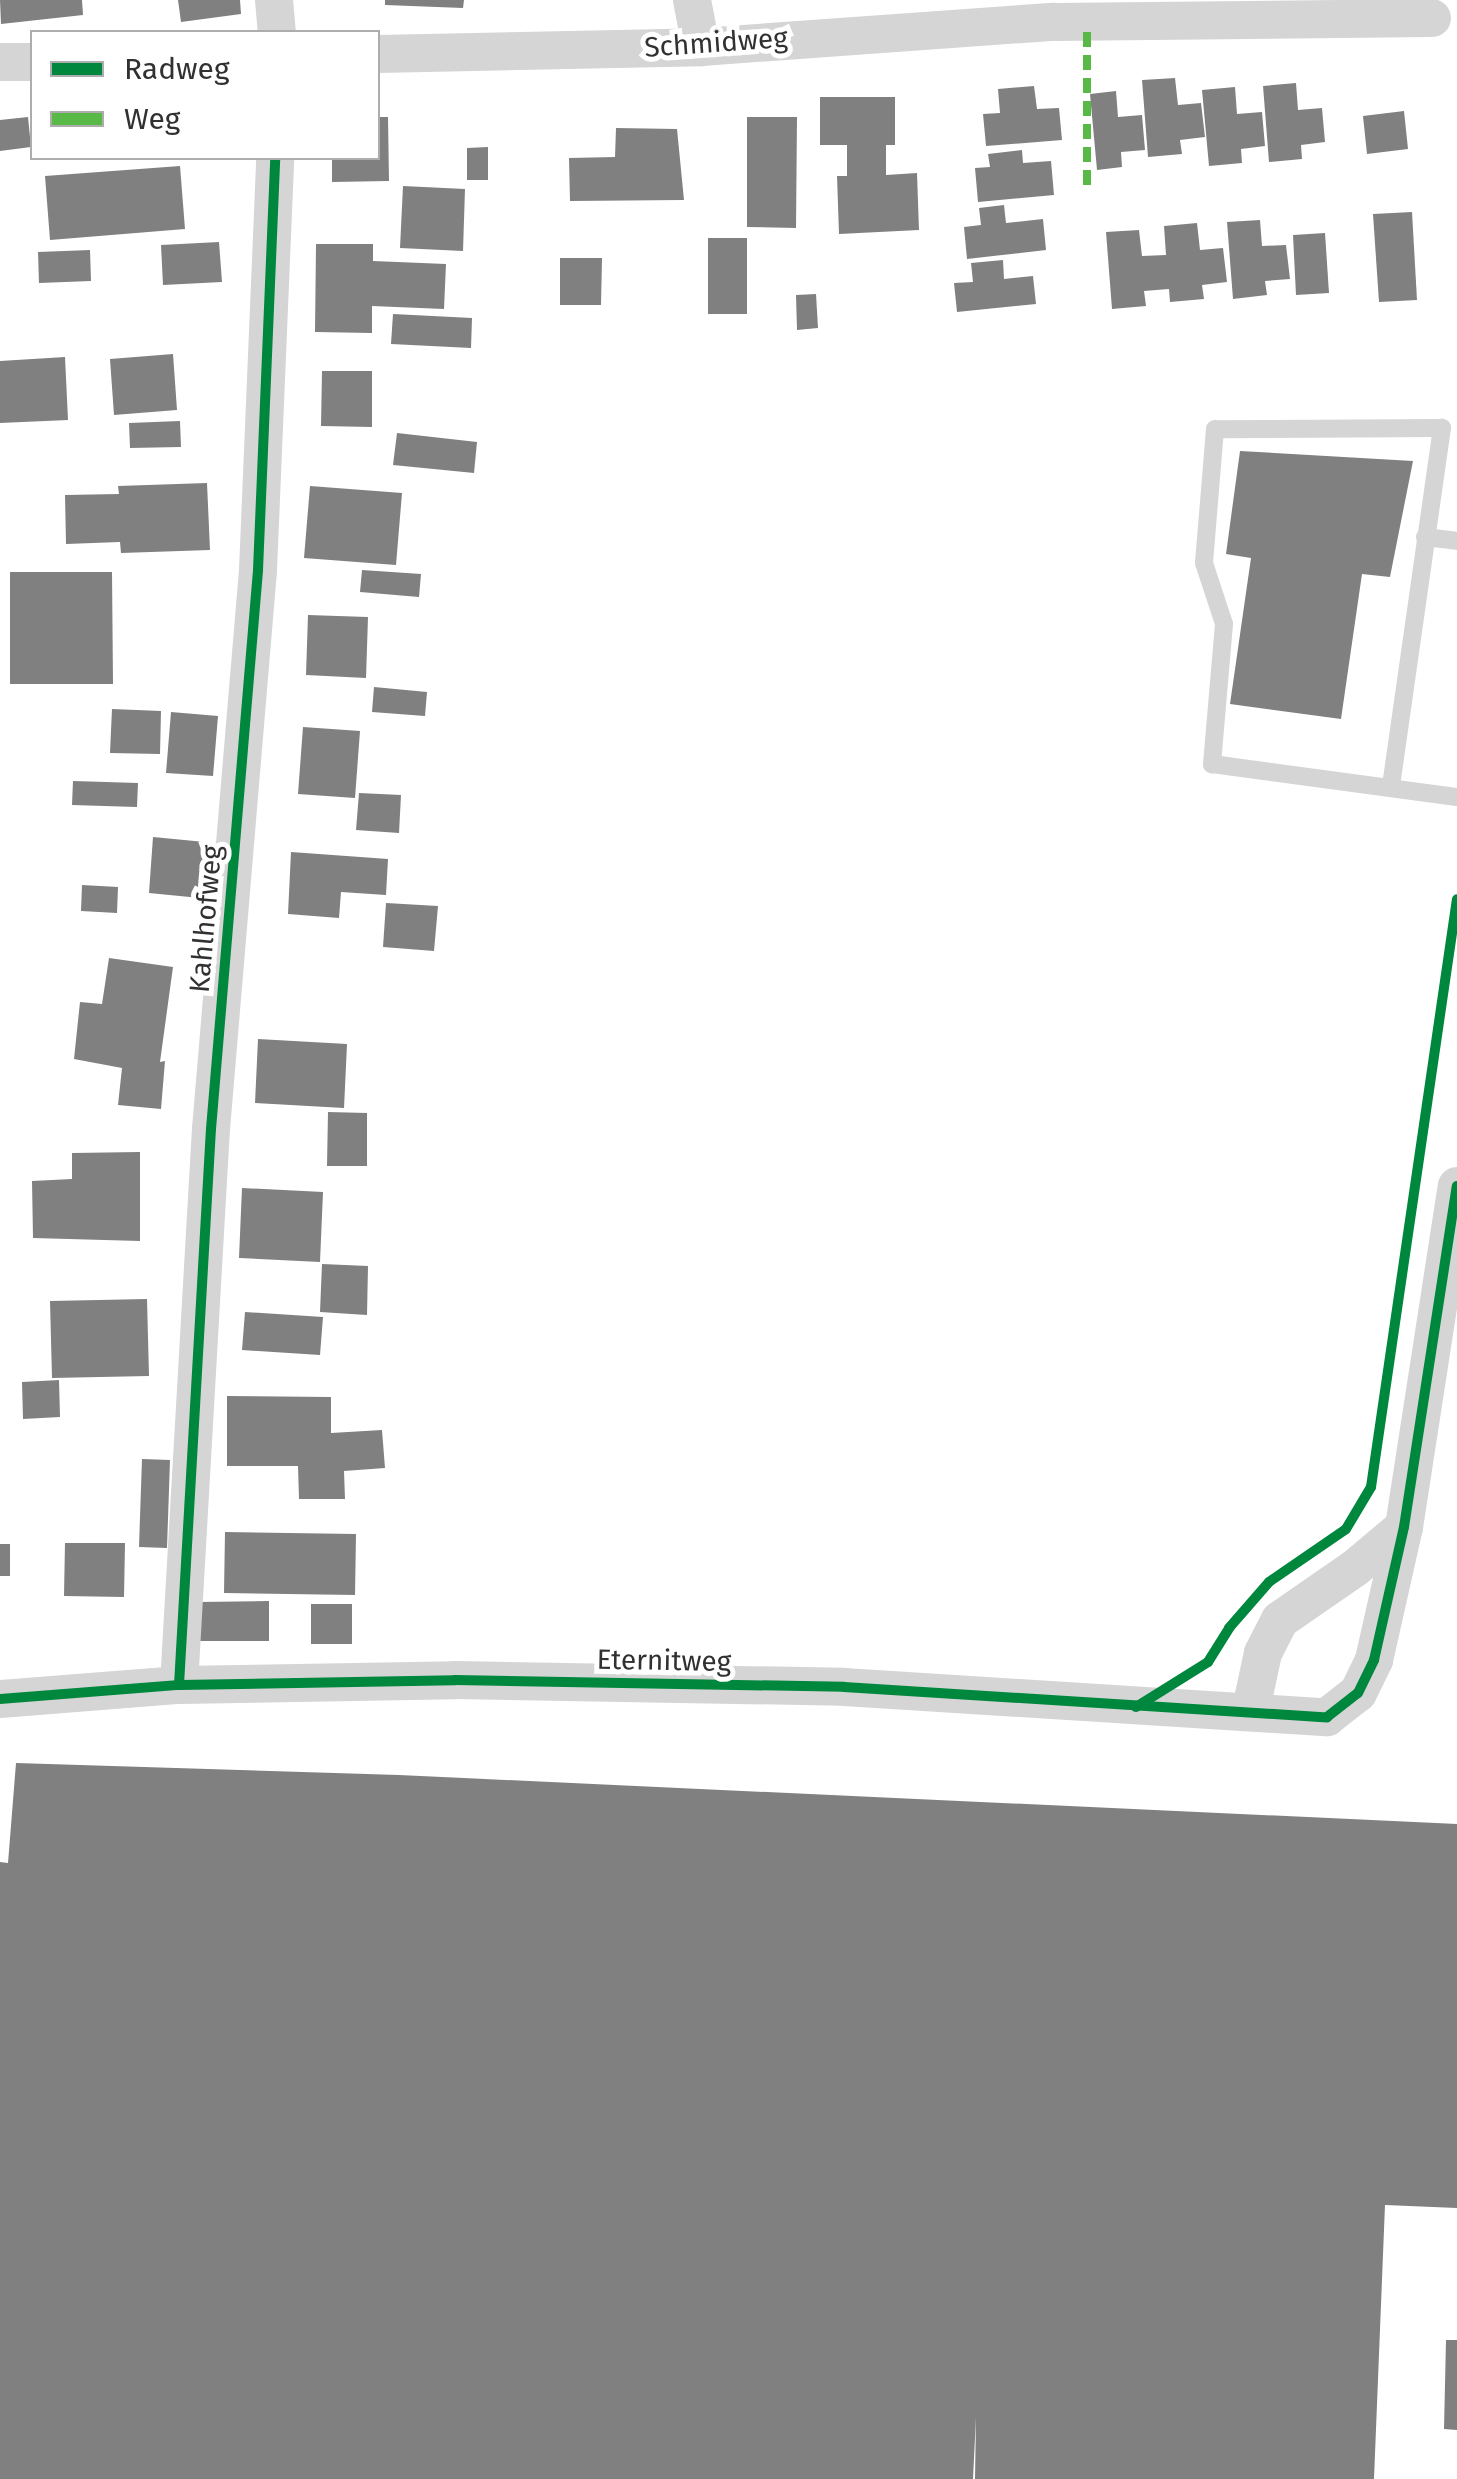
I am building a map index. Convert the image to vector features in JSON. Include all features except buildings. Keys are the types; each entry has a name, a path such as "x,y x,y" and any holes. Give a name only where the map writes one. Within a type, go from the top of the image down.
{"street":[{"path":"274,0 278,30"},
{"path":"692,0 702,46"},
{"name":"Schmidweg","path":"380,54 702,46 1052,11 1432,18"},
{"path":"0,62 30,62"},
{"name":"Kahlhofweg","path":"178,1685 214,1093 258,570 276,160"},
{"path":"1251,1709 1263,1653 1280,1620 1404,1527 1457,1186"},
{"name":"Eternitweg","path":"0,1699 178,1685 455,1680 825,1686 1136,1707 1251,1709 1327,1717 1358,1693 1374,1660 1404,1527"}],"lane":[{"path":"1391,786 1442,428 1215,429 1204,564 1224,624 1212,764 1457,797"},
{"path":"1426,537 1457,541"}],"marked path":[{"path":"1087,24 1087,185"}],"cycle path":[{"path":"179,1685 211,1129 258,570 275,160"},
{"path":"1136,1707 1208,1662 1229,1628 1269,1582 1346,1529 1371,1487 1457,899"},
{"path":"0,1699 179,1685 455,1680 844,1687 1327,1717 1358,1693 1374,1660 1404,1527 1457,1186"}]}
